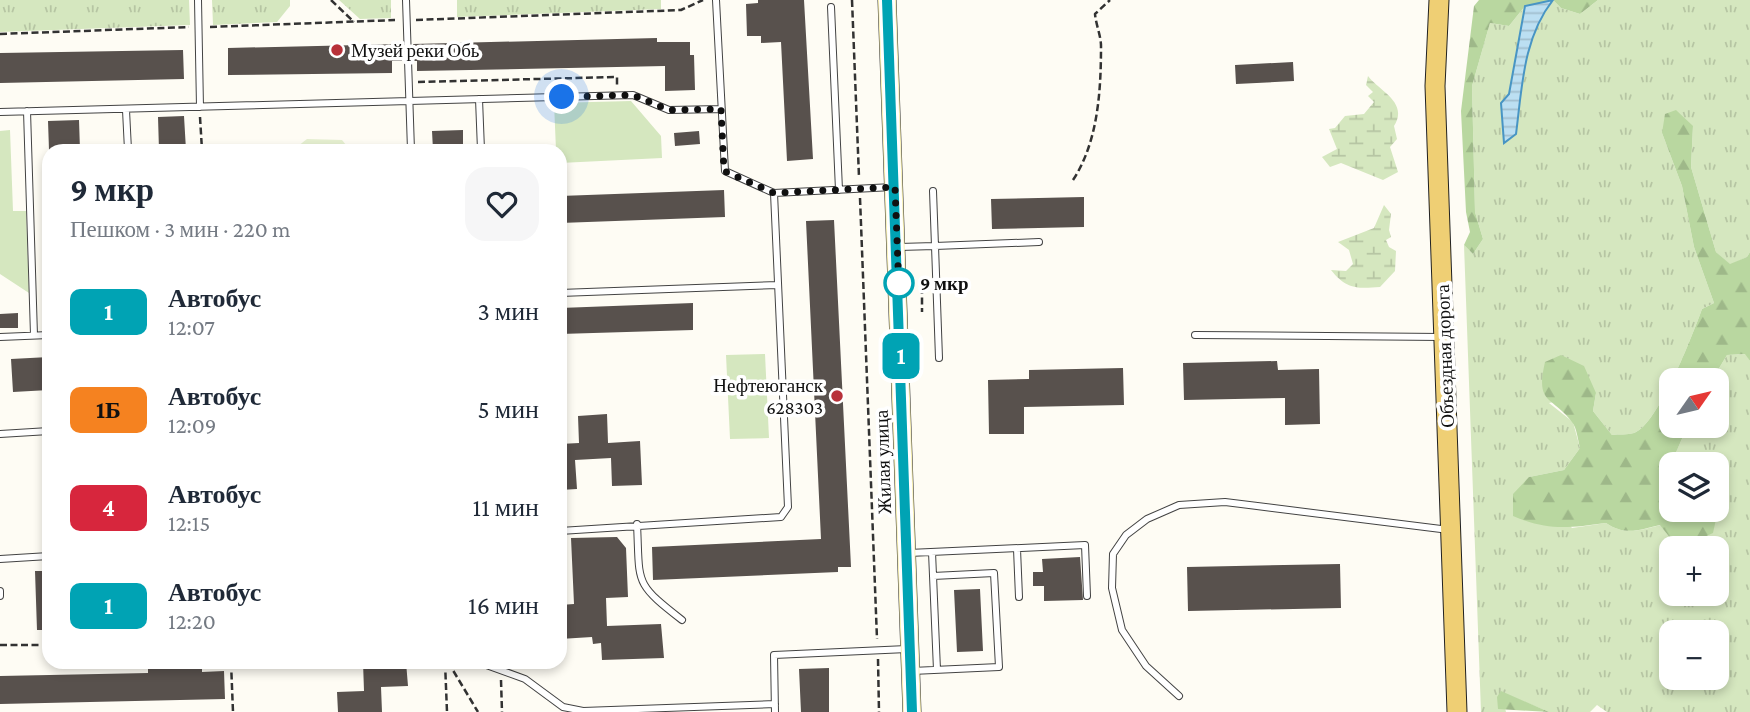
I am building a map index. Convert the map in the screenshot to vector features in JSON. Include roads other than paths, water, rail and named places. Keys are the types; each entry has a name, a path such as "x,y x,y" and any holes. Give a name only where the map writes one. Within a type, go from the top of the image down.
{"main road":[{"name":"Жилая улица","path":"887,0 912,712"},
{"name":"Объездная дорога","path":"1439,0 1435,86 1457,712"}],"lane":[{"path":"198,0 200,107"},
{"path":"407,0 411,144"},
{"path":"716,0 724,171 774,193 895,187"},
{"path":"831,7 839,190"},
{"path":"0,111 126,110 633,95 669,110 721,109"},
{"path":"479,99 481,144"},
{"path":"126,110 128,144"},
{"path":"27,111 34,335"},
{"path":"933,191 939,358"},
{"path":"567,530 781,517 788,507 774,193"},
{"path":"897,247 1039,242"},
{"path":"567,293 778,285"},
{"path":"0,337 42,335"},
{"path":"1195,335 1444,337"},
{"path":"0,434 42,431"},
{"path":"1179,696 1146,666 1122,629 1112,589 1113,554 1126,535 1147,519 1179,505 1225,502 1451,530"},
{"path":"637,524 640,577 644,588 681,620"},
{"path":"965,541 965,551"},
{"path":"907,554 1086,545 1087,596"},
{"path":"1017,549 1018,597"},
{"path":"932,552 937,670"},
{"path":"0,559 42,556"},
{"path":"910,671 999,667 994,573 933,576"},
{"path":"0,591 0,596"},
{"path":"764,653 774,655 909,649"},
{"path":"774,655 775,712"},
{"path":"497,669 525,679 563,708 583,711 775,704"}],"water":[{"path":"1553,0 1535,31 1530,47 1522,81 1516,134 1504,143 1501,103 1509,94 1525,6"}],"place":[{"name":"Музей реки Обь","path":"337,50"},
{"name":"9 мкр","path":"899,283"},
{"name":"Нефтеюганск 628303","path":"837,396"}]}
